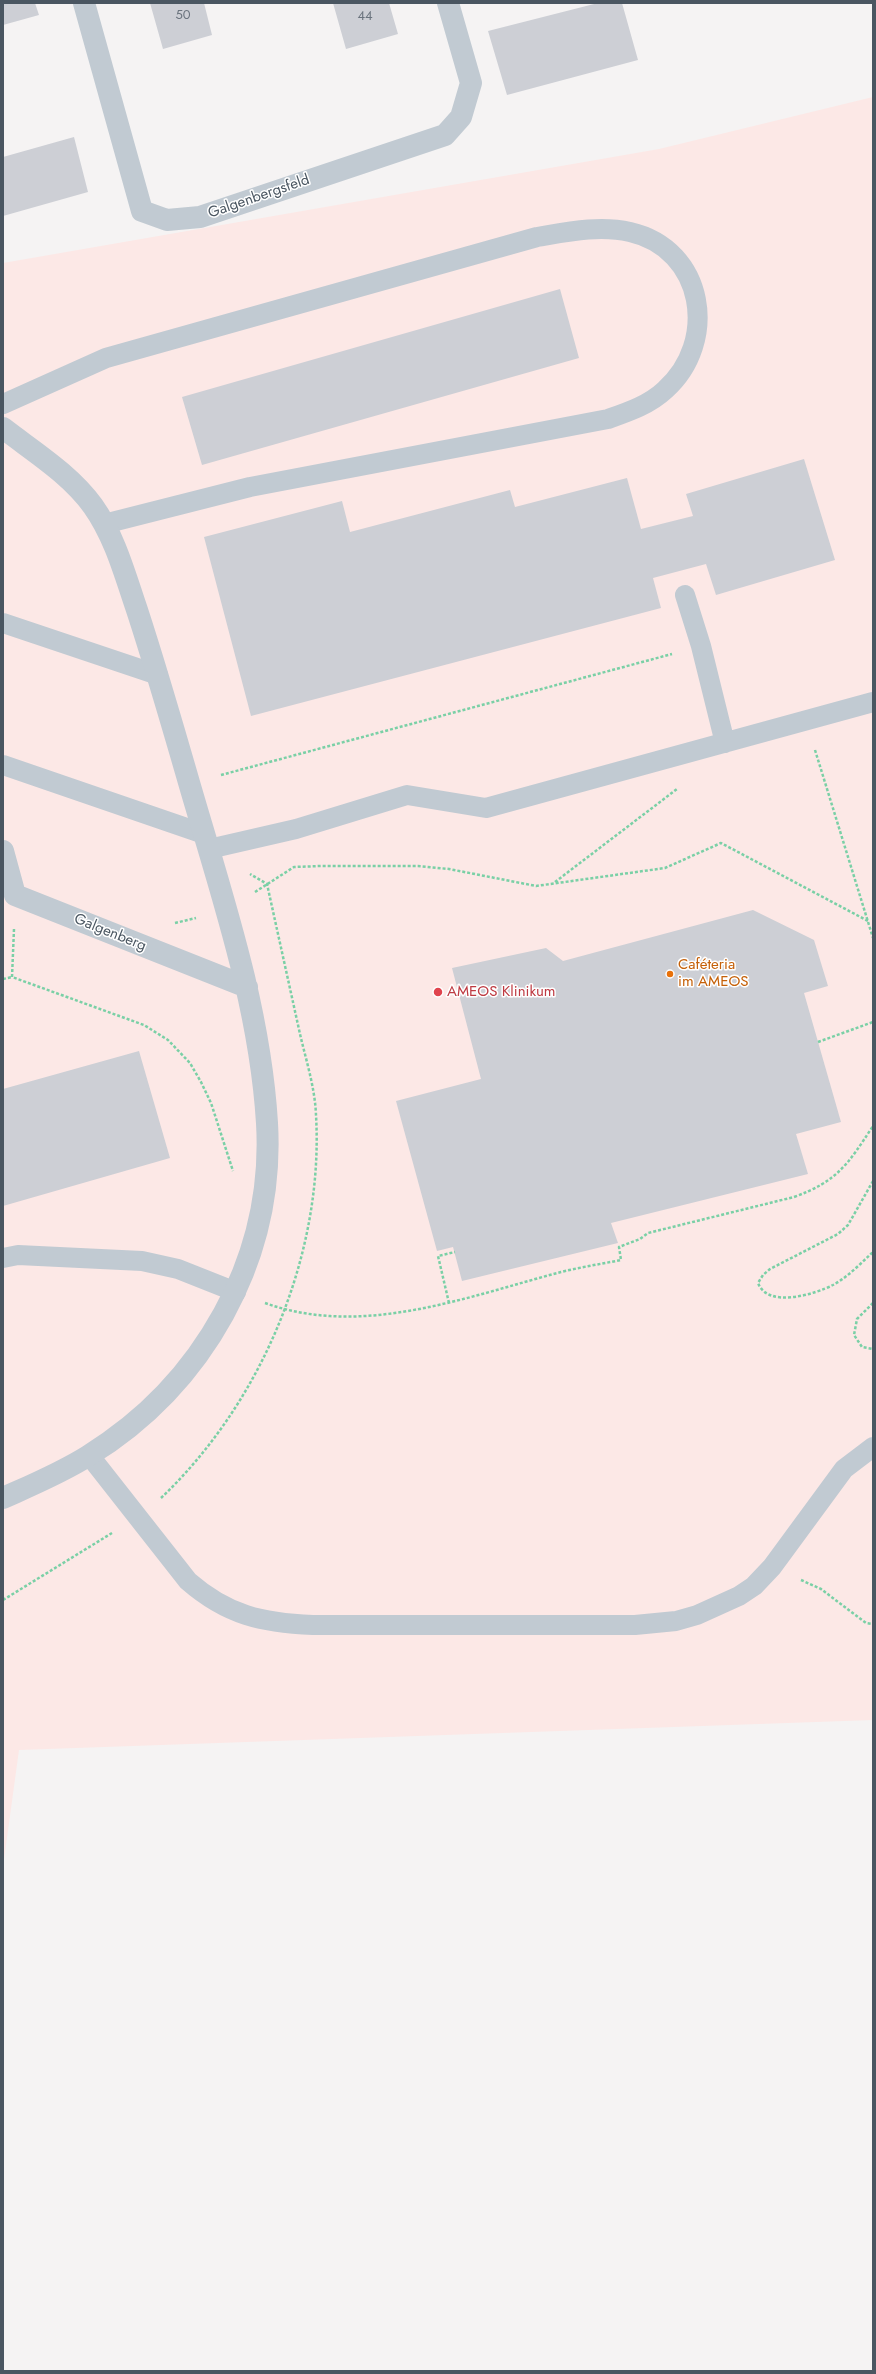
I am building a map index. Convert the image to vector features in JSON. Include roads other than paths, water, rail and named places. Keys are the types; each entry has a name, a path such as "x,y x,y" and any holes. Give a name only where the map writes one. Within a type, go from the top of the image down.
{"street":[{"name":"Galgenbergsfeld","path":"84,3 142,211 167,220 200,217 445,135 461,117 471,83 448,3"},
{"path":"3,428 60,471 77,487 92,505 104,524 119,557 158,675 206,841 228,909 247,987 264,1085 267,1126 267,1166 258,1227 236,1292 203,1349 168,1390 135,1420 89,1455 44,1480 3,1498"},
{"name":"Galgenberg","path":"3,851 15,895 247,987"}],"lane":[{"path":"3,404 106,358 536,237 602,229 630,232 667,248 680,262 689,279 696,297 698,317 697,335 690,356 680,372 665,390 643,406 608,419 250,487 104,524"},
{"path":"685,595 701,646 725,743"},
{"path":"3,623 158,675"},
{"path":"3,765 206,841 296,829 407,795 486,808 873,702"},
{"path":"3,1258 18,1255 142,1261 178,1270 236,1292"},
{"path":"89,1455 188,1581 207,1597 228,1610 283,1624 399,1626 654,1624 697,1615 732,1600 754,1586 772,1567 844,1469 873,1447"}],"place":[{"name":"Caféteria im AMEOS","path":"670,974"},
{"name":"AMEOS Klinikum","path":"438,992"}]}
